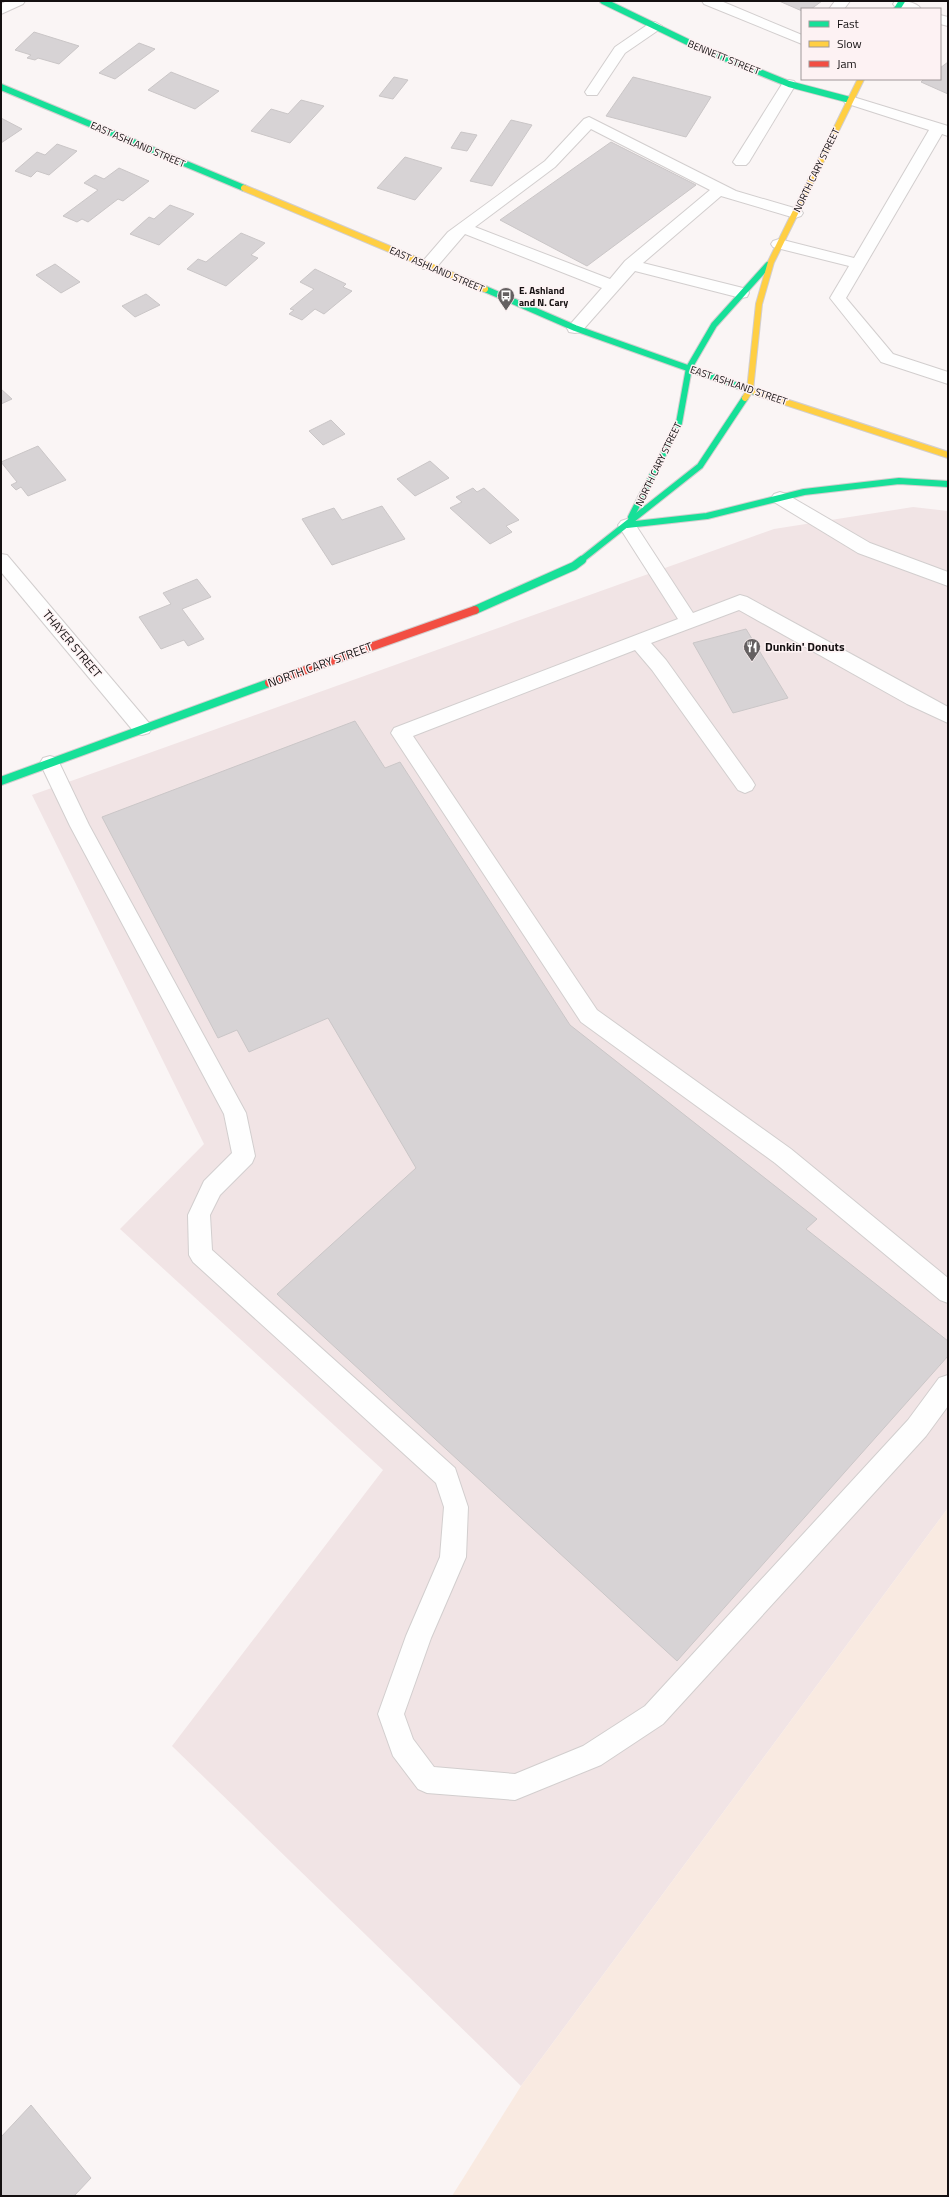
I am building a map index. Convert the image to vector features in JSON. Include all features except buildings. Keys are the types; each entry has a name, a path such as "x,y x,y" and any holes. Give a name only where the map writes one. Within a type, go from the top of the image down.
{"main road":[{"name":"BENNETT STREET","path":"603,1 700,48 789,84 850,100"},
{"name":"NORTH CARY STREET","path":"1,781 142,728 465,614 574,566 700,466 750,390 759,304 771,262 860,80"},
{"name":"EAST ASHLAND STREET","path":"1,87 429,265 575,328 750,390 948,455"},
{"name":"NORTH CARY STREET","path":"627,525 679,423 689,368 714,325 771,262"},
{"path":"627,525 707,516 804,492 899,480 948,484"}],"street":[{"path":"1,10 18,1"},
{"path":"709,1 801,40"},
{"path":"900,5 910,8"},
{"path":"592,92 620,50 655,26"},
{"path":"741,162 789,84"},
{"path":"850,100 943,130 838,298 887,358 948,378"},
{"path":"429,265 454,235 550,164 589,122 730,194 795,213"},
{"path":"575,328 631,265 720,189"},
{"path":"464,228 613,286"},
{"path":"779,244 859,264"},
{"path":"631,265 742,293"},
{"path":"780,498 864,548 948,579"},
{"path":"627,525 689,621"},
{"name":"THAYER STREET","path":"1,560 142,728"},
{"path":"948,716 914,699 740,602 401,733 589,1016 784,1156 948,1292"},
{"path":"638,641 659,665 745,785"},
{"path":"50,763 80,826 235,1113 244,1156 212,1188 198,1215 201,1256 446,1476 456,1507 453,1557 419,1636 391,1714 402,1747 427,1780 515,1787 592,1756 654,1715 917,1428 948,1386"}],"shaded area":[{"path":"913,507 948,511 948,1508 521,2086 172,1746 383,1470 120,1229 204,1144 32,795 774,529"},
{"path":"948,1508 948,2196 452,2196 521,2086"}],"traffic: fast":[{"path":"603,1 700,48 789,84 850,100"},
{"path":"898,8 902,1"},
{"path":"1,87 244,188"},
{"path":"631,517 679,423 689,368 714,325 768,265"},
{"path":"485,289 575,328 755,392"},
{"path":"475,610 574,566 700,466 745,398"},
{"path":"627,525 707,516 804,492 899,481 948,484"},
{"path":"1,781 269,683"}],"traffic: slow":[{"path":"745,398 750,390 759,304 771,262 861,80"},
{"path":"244,188 485,289"},
{"path":"755,392 948,455"}],"traffic: jam":[{"path":"269,683 475,610"}],"place":[{"name":"E. Ashland and N. Cary","path":"506,311"},
{"name":"Dunkin' Donuts","path":"752,662"}]}
